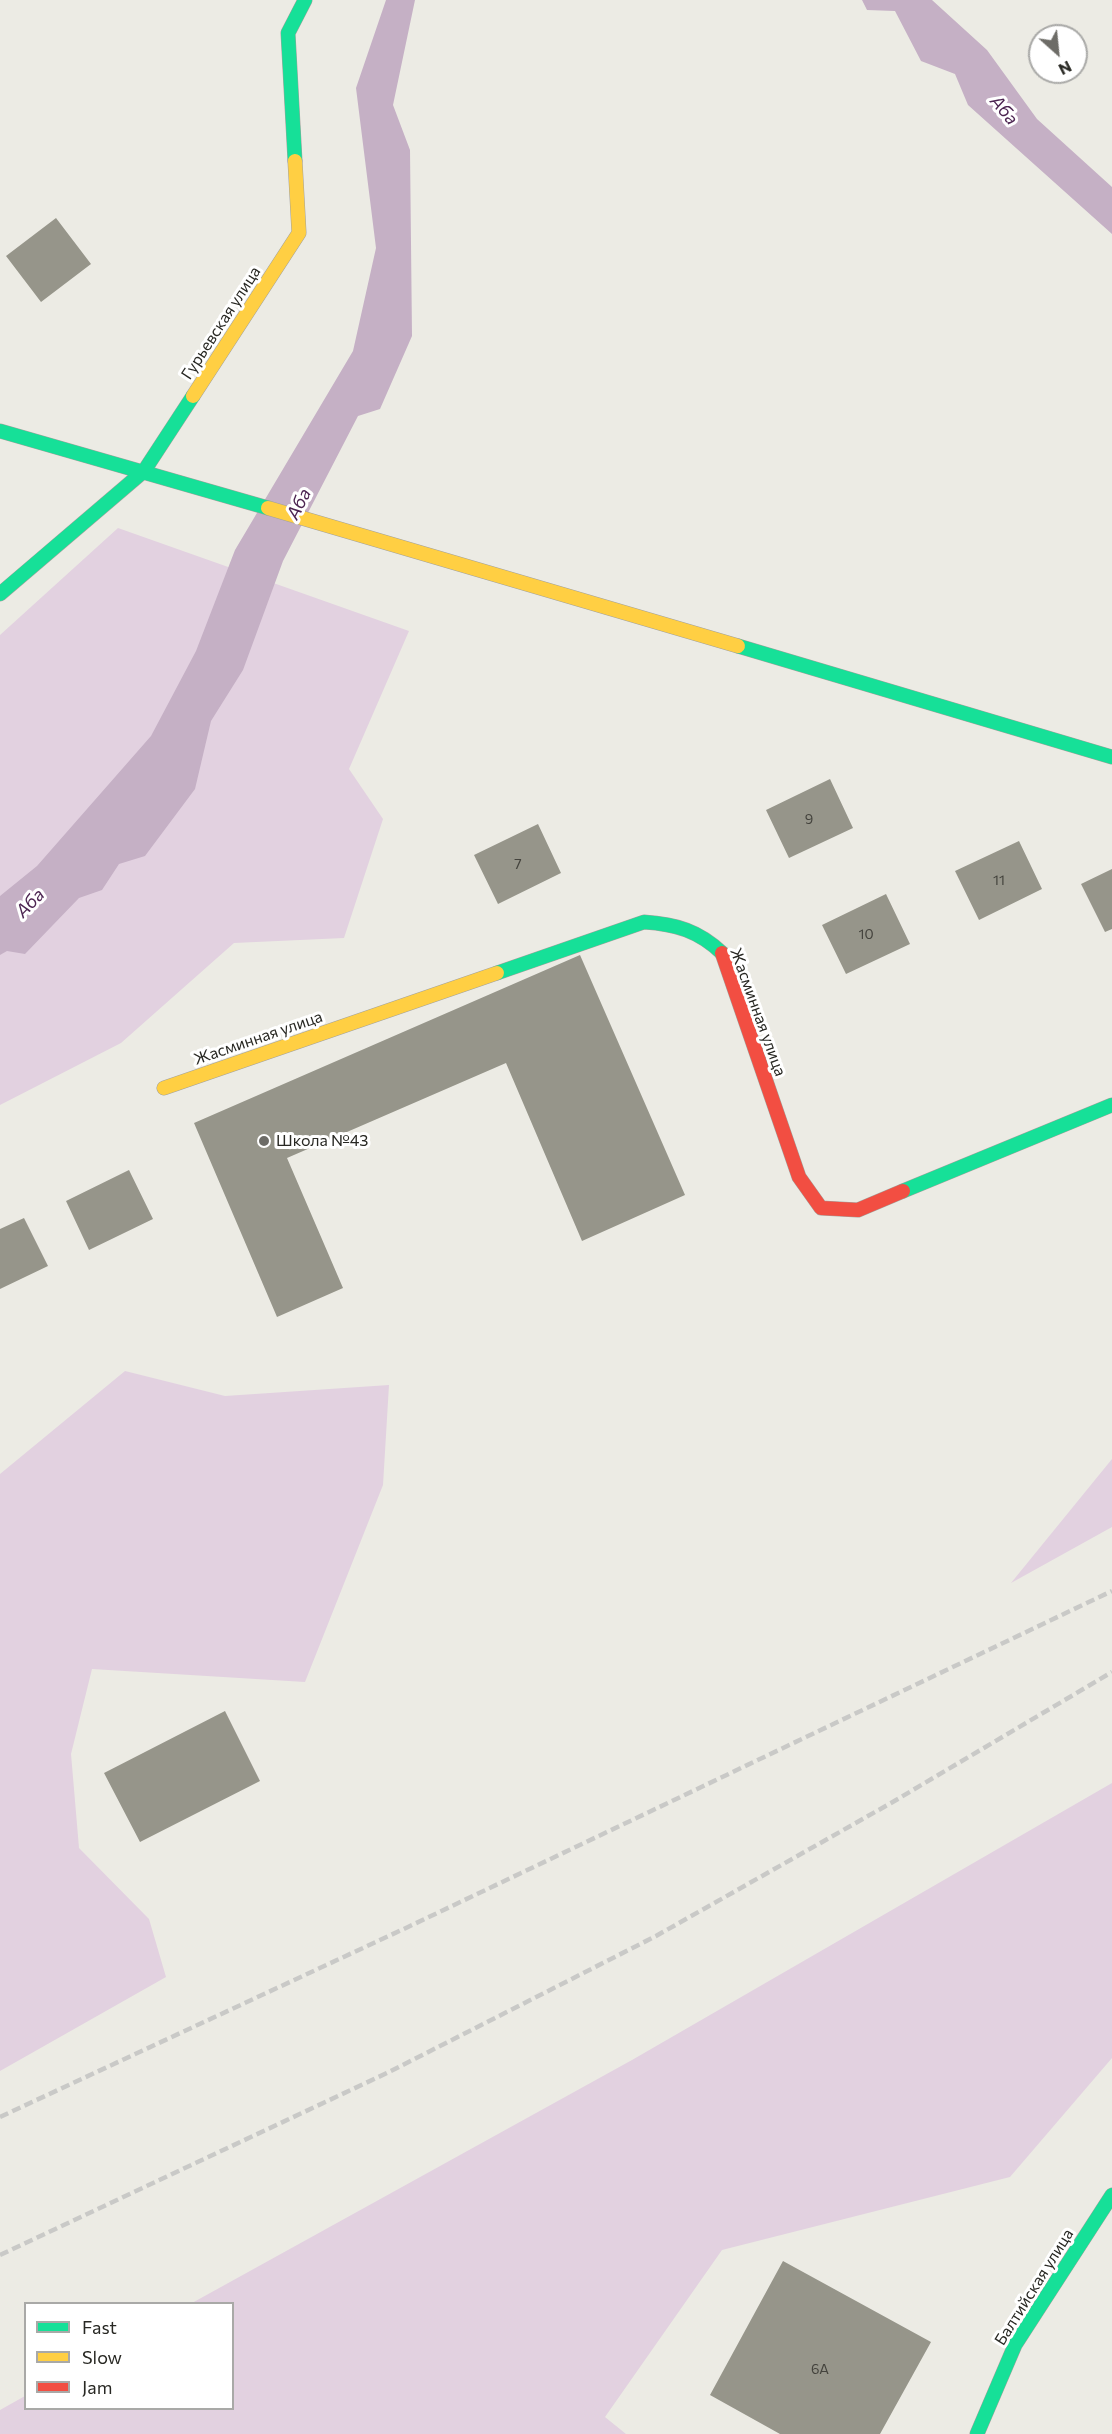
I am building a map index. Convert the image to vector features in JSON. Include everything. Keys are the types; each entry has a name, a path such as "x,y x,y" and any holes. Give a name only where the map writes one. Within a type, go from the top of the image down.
{"street":[{"name":"Гурьевская улица","path":"0,594 144,471 299,233 288,33 305,0"},
{"path":"0,431 425,553 1112,757"},
{"name":"Жасминная улица","path":"164,1088 644,922 671,922 693,930 711,941 723,954 799,1177 821,1209 858,1210 1112,1105"},
{"name":"Балтийская улица","path":"977,2434 1015,2345 1112,2195"}],"shaded area":[{"path":"118,528 409,631 349,769 383,819 344,938 234,943 121,1043 0,1105 0,635"},
{"path":"125,1371 225,1396 389,1385 383,1485 305,1682 92,1669 71,1754 79,1848 149,1919 166,1977 0,2071 0,1474"},
{"path":"1112,1459 1112,1527 1011,1583"},
{"path":"1112,1783 1112,2058 1010,2177 722,2250 605,2417 626,2434 0,2434 0,2410 24,2397 24,2410 234,2410 234,2302 194,2302 632,2060"}],"water":[{"name":"Аба","path":"386,0 415,0 393,105 410,150 412,336 380,409 358,416 283,561 243,670 211,721 195,789 145,856 119,864 102,890 79,898 25,954 7,951 0,955 0,896 37,866 151,736 196,651 235,550 353,351 376,248 356,88"},
{"name":"Аба","path":"862,0 932,0 987,50 1037,119 1112,187 1112,234 968,105 955,74 921,61 895,11 867,10"}],"building":[{"path":"56,218 91,264 41,302 6,256"},
{"path":"830,779 853,828 789,858 766,810"},
{"path":"538,824 561,873 498,904 474,855"},
{"path":"1019,841 1042,889 979,920 955,871"},
{"path":"1112,869 1112,929 1105,932 1081,884"},
{"path":"886,894 910,944 846,974 822,925"},
{"name":"Школа №43","path":"580,955 685,1195 582,1241 506,1063 287,1158 343,1288 277,1317 194,1123"},
{"path":"129,1170 153,1219 89,1250 66,1201"},
{"path":"24,1218 48,1266 0,1289 0,1229"},
{"path":"225,1711 260,1781 140,1842 104,1773"},
{"path":"783,2261 931,2342 880,2434 780,2434 710,2395"}],"railway":[{"path":"0,2117 408,1927 1112,1591"},
{"path":"0,2255 387,2073 656,1936 891,1803 1112,1672"}],"traffic: fast":[{"path":"295,161 288,33 305,0"},
{"path":"0,594 144,471 193,396"},
{"path":"0,431 268,508"},
{"path":"738,646 1112,757"},
{"path":"497,973 644,922 686,930 705,939 722,953"},
{"path":"903,1191 1112,1105"},
{"path":"977,2434 1015,2345 1112,2195"}],"traffic: slow":[{"path":"193,396 299,233 295,161"},
{"path":"268,508 738,646"},
{"path":"164,1088 497,973"}],"traffic: jam":[{"path":"722,953 799,1177 821,1208 858,1210 903,1191"}],"place":[{"name":"Школа №43","path":"264,1141"}]}
